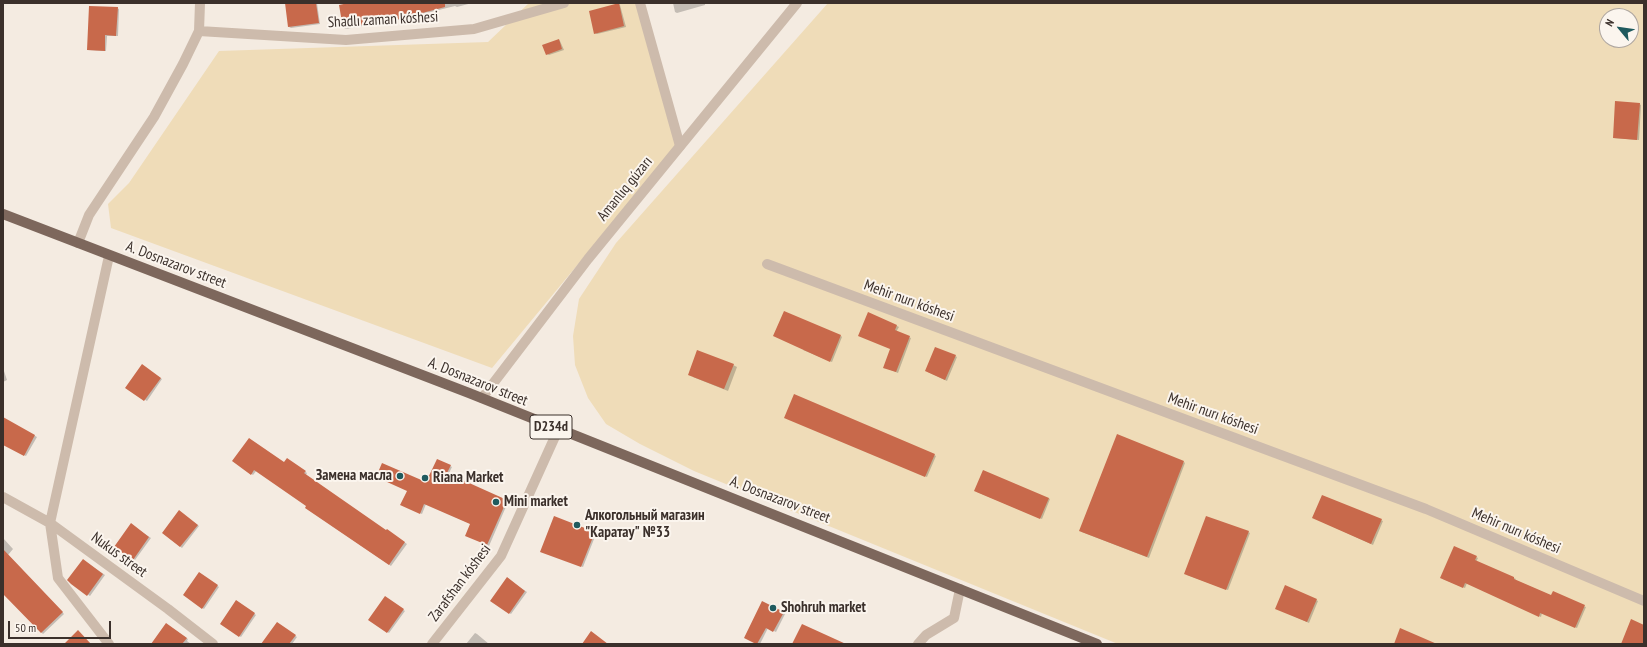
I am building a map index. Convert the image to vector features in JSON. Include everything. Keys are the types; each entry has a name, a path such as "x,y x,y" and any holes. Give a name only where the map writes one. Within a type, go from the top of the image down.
{"main road":[{"name":"A. Dosnazarov street","path":"3,214 482,398 558,430 960,588 1097,644"}],"street":[{"path":"78,243 89,215 154,117 183,64 199,31 200,3"},
{"name":"Shadlı zaman kóshesi","path":"199,31 346,40 474,29 564,3"},
{"path":"640,3 680,146"},
{"name":"Amanlıq gúzarı","path":"482,398 588,259 797,3"},
{"path":"109,256 50,523 58,578 109,644"},
{"name":"Mehir nurı kóshesi","path":"768,264 1426,509 1644,601"},
{"name":"Zarafshan kóshesi","path":"432,644 501,556 558,430"},
{"name":"Nukus street","path":"3,497 50,523 168,609 213,644"},
{"path":"918,644 926,635 954,618 960,588"}],"sand":[{"path":"529,3 639,3 676,146 492,368 111,228 108,204 129,183 219,51 488,42"},
{"path":"828,3 1644,3 1644,644 1118,644 694,471 640,444 606,424 588,398 575,365 573,336 579,299 616,243"}],"building":[{"path":"285,3 316,3 319,23 288,27"},
{"path":"348,3 445,3 445,7 384,23 383,21 343,28 339,5"},
{"path":"619,3 624,26 594,34 589,11"},
{"path":"89,6 118,7 116,36 105,35 105,51 87,50"},
{"path":"559,39 562,49 546,55 542,45"},
{"path":"1615,101 1640,103 1637,140 1613,138"},
{"path":"784,311 841,335 830,362 773,336"},
{"path":"868,312 897,325 895,330 910,336 896,372 883,368 890,349 858,336"},
{"path":"935,347 956,355 945,380 925,371"},
{"path":"697,350 734,364 724,389 688,375"},
{"path":"142,364 161,378 144,401 125,388"},
{"path":"794,394 935,454 925,477 784,418"},
{"path":"3,417 35,435 24,456 3,445"},
{"path":"1117,434 1184,461 1147,557 1079,531"},
{"path":"249,438 284,462 287,458 306,471 304,473 405,542 389,565 305,508 306,506 254,470 251,475 232,461"},
{"path":"437,459 451,465 447,473 507,500 487,545 465,536 470,524 424,504 420,514 400,505 407,491 376,477 382,463 426,482"},
{"path":"983,470 1049,498 1040,519 974,491"},
{"path":"1322,495 1382,519 1371,544 1312,518"},
{"path":"179,510 198,525 180,547 162,533"},
{"path":"554,516 595,532 581,567 540,552"},
{"path":"1206,516 1249,531 1226,590 1184,574"},
{"path":"131,523 149,537 133,560 114,547"},
{"path":"1454,546 1477,556 1475,560 1514,577 1514,579 1551,595 1553,591 1585,605 1575,628 1540,613 1539,617 1465,583 1463,588 1440,578"},
{"path":"3,549 63,612 41,633 3,594"},
{"path":"83,559 103,574 87,596 67,580"},
{"path":"199,572 218,585 202,609 183,595"},
{"path":"507,577 525,591 509,614 490,601"},
{"path":"1285,585 1317,599 1307,622 1275,609"},
{"path":"385,596 404,609 387,633 368,620"},
{"path":"236,600 255,613 239,637 220,624"},
{"path":"762,601 784,612 773,632 766,628 756,644 744,638"},
{"path":"1631,619 1644,625 1644,644 1621,644"},
{"path":"277,622 296,635 289,644 261,644"},
{"path":"166,623 187,638 182,644 151,644"},
{"path":"802,624 846,644 792,644"},
{"path":"1400,628 1437,644 1394,644"},
{"path":"78,630 91,644 64,644"},
{"path":"591,631 608,644 582,644"}],"place":[{"name":"Замена масла","path":"400,476"},
{"name":"Riana Market","path":"425,478"},
{"name":"Mini market","path":"496,502"},
{"name":"Алкогольный магазин \"Каратау\" №33","path":"577,525"},
{"name":"Shohruh market","path":"773,608"}]}
